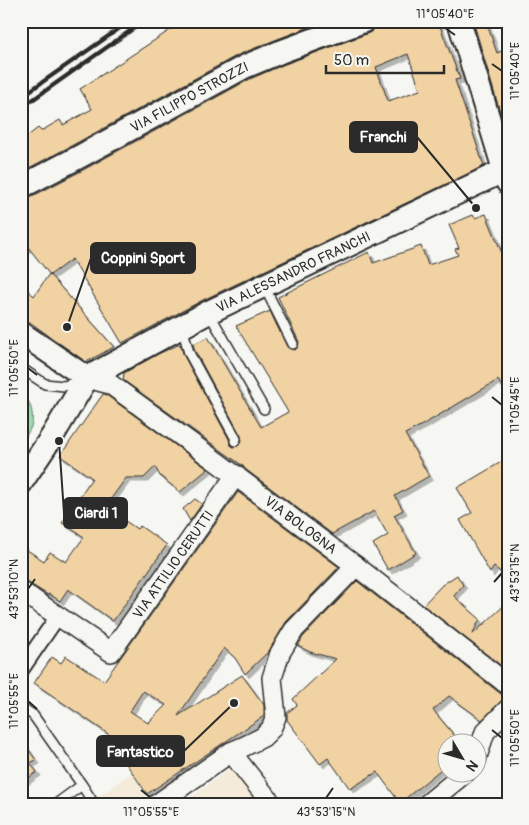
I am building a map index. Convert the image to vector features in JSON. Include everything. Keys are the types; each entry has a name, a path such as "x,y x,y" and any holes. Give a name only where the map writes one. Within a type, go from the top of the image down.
{"street":[{"name":"VIA FILIPPO STROZZI","path":"21,187 244,67 364,21"},
{"path":"459,21 506,177"},
{"name":"VIA ALESSANDRO FRANCHI","path":"87,378 182,326 264,285 506,177"},
{"path":"21,333 87,378 53,435 21,483"},
{"name":"VIA BOLOGNA","path":"87,378 110,384 219,460 508,685"},
{"name":"VIA ATTILIO CERUTTI","path":"58,616 111,652 236,475"},
{"path":"157,804 231,752 262,737 272,728 276,717 272,678 280,653 294,630 356,566"},
{"path":"21,591 58,616 21,670"},
{"path":"485,732 508,710"},
{"path":"231,752 272,804"},
{"path":"427,804 454,782"}],"lane":[{"path":"264,285 293,344"},
{"path":"209,312 264,409"},
{"path":"182,326 189,353 236,439 235,441"},
{"path":"21,368 63,394"},
{"path":"53,435 63,394 87,378"},
{"path":"21,707 33,715 94,804"},
{"path":"56,804 82,785"}],"shaded area":[{"path":"232,767 259,804 182,804"},
{"path":"131,773 151,801 147,804 88,804"}],"green space":[{"path":"21,391 29,403 32,424 21,443"}],"building":[{"path":"184,21 325,21 238,55 21,172 21,141 38,128 41,131 60,120 63,125 92,109 80,89"},
{"path":"377,21 438,21 460,79 455,80 484,166 203,300 122,343 72,259 50,275 28,247 21,251 21,200 27,199 83,170 250,79 369,33 374,29","holes":["408,54 420,90 388,101 376,67"]},
{"path":"473,21 486,21 497,53 504,50 508,60 508,132 506,132"},
{"path":"486,214 508,268 508,396 498,380 405,434 429,476 395,496 403,510 394,515 416,553 388,570 373,544 388,535 374,511 332,534 243,466 123,380 124,373 180,344 184,356 230,444 233,447 238,446 242,441 241,436 193,344 208,337 261,427 288,412 236,326 270,311 287,347 295,350 299,342 278,297 369,252 373,263 421,246 428,265 458,255 455,249 459,248 449,225 473,215 475,218"},
{"path":"49,274 114,347 86,362 21,316 21,284 34,296"},
{"path":"103,394 208,469 180,492 160,476 155,467 144,478 126,478 105,507 137,529 140,526 167,545 113,621 68,589 60,601 21,580 21,546 44,561 50,552 66,562 84,537 62,523 92,478 60,456"},
{"path":"508,458 508,561 502,573 494,567 490,573 460,520 472,513 457,488"},
{"path":"238,492 339,567 286,622 269,651 245,674 235,658 224,648 178,716 242,675 264,705 264,716 147,794 123,759 133,751 34,683 52,657 61,663 66,656 104,681","holes":["143,691 166,705 148,723 130,711"]},
{"path":"195,499 202,504 190,521 183,509"},
{"path":"457,575 463,585 454,596 480,619 472,635 508,602 508,671 423,605 442,585"},
{"path":"357,581 501,694 507,696 482,720 449,696 433,710 452,732 436,732 436,773 400,803 377,772 350,789 328,758 320,764 287,720 287,713 297,705 293,699 336,659 310,652 298,646 303,637"},
{"path":"21,739 36,760 30,763 37,772 21,783"}],"railway":[{"path":"21,97 130,21"},
{"path":"21,108 144,21"}],"place":[{"name":"Franchi","path":"476,208"},
{"name":"Coppini Sport","path":"67,327"},
{"name":"Ciardi 1","path":"59,441"},
{"name":"Fantastico","path":"234,703"}]}
